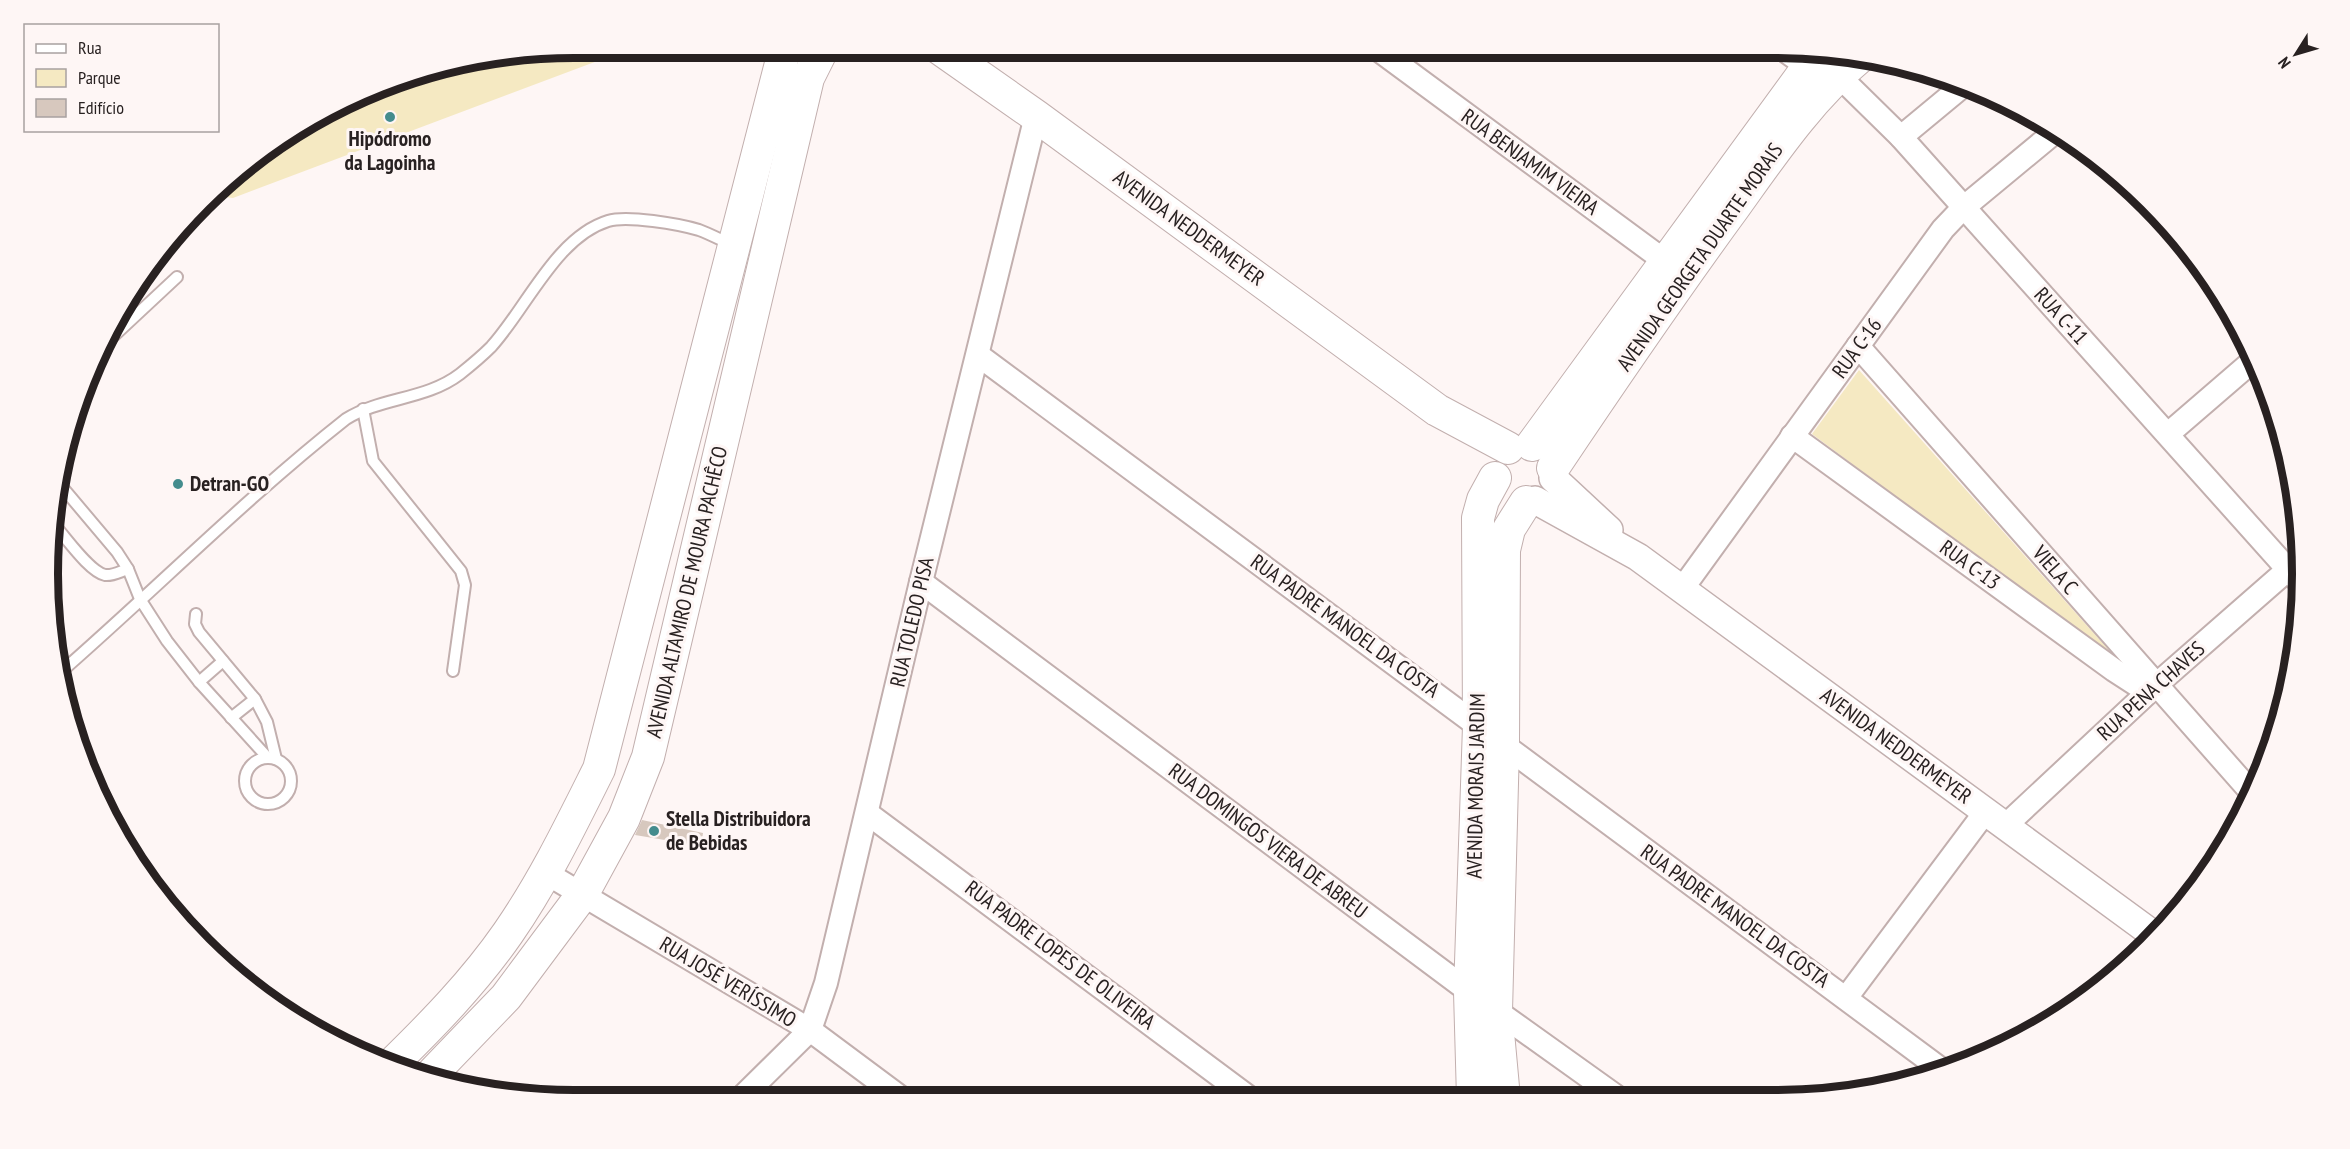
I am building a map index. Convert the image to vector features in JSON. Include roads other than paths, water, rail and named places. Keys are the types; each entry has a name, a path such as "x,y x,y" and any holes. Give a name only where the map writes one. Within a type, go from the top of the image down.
{"main road":[{"name":"AVENIDA ALTAMIRO DE MOURA PACHÊCO","path":"397,1059 440,1016 507,934 546,873 599,769 782,58"},
{"name":"AVENIDA ALTAMIRO DE MOURA PACHÊCO","path":"435,1071 506,997 582,895 624,818 648,757 808,78 818,58"},
{"name":"AVENIDA NEDDERMEYER","path":"953,58 1507,460"},
{"name":"AVENIDA GEORGETA DUARTE MORAIS","path":"1507,460 1674,268 1741,177 1793,126 1833,63"},
{"name":"AVENIDA GEORGETA DUARTE MORAIS","path":"1541,487 1674,268"},
{"path":"1545,453 1541,487 1510,498 1503,493 1507,460 1545,453"},
{"name":"AVENIDA MORAIS JARDIM","path":"1473,1090 1470,992 1479,726 1478,518 1483,500 1507,460"},
{"name":"AVENIDA MORAIS JARDIM","path":"1503,1090 1496,1011 1503,745 1504,550 1509,528 1541,487"}],"street":[{"name":"RUA BENJAMIM VIEIRA","path":"1390,58 1674,268"},
{"name":"RUA C-11","path":"1833,63 2168,434 2291,565"},
{"path":"1901,137 1956,92"},
{"name":"RUA TOLEDO PISA","path":"749,1090 810,1030 826,983 921,582 1036,116"},
{"name":"RUA C-16","path":"1682,589 1943,229 1963,208 2048,137"},
{"name":"VIELA C","path":"1858,346 2152,688 2246,786"},
{"name":"RUA PADRE MANOEL DA COSTA","path":"978,355 1935,1065"},
{"path":"2168,434 2247,365"},
{"name":"RUA C-13","path":"1792,436 2104,663 2152,688"},
{"name":"AVENIDA NEDDERMEYER","path":"1541,487 2149,930"},
{"name":"RUA PENA CHAVES","path":"1846,998 1995,818 2292,575"},
{"name":"RUA DOMINGOS VIERA DE ABREU","path":"921,582 1470,992 1607,1090"},
{"name":"RUA PADRE LOPES DE OLIVEIRA","path":"867,813 1239,1090"},
{"name":"RUA JOSÉ VERÍSSIMO","path":"546,873 810,1030 891,1090"}],"lane":[{"path":"67,667 298,457 363,409 427,392 459,375 491,347 562,253 584,233 609,220 639,219 698,230 733,246"},
{"path":"121,329 177,277"},
{"path":"363,409 373,461 461,571 465,585 453,672"},
{"path":"65,491 128,569 140,599 162,634 198,682 231,718 272,758 288,770 291,785 283,800 276,804 260,804 248,793 244,785 245,777 253,763 272,758"},
{"path":"61,532 94,570 103,575 111,575 128,569"},
{"path":"196,614 195,624 200,632 255,699 267,722 272,758"},
{"path":"198,682 223,661"},
{"path":"231,718 255,699"}],"place":[{"name":"Hipódromo da Lagoinha","path":"390,117"},
{"name":"Detran-GO","path":"178,484"},
{"name":"Stella Distribuidora de Bebidas","path":"654,831"}]}
